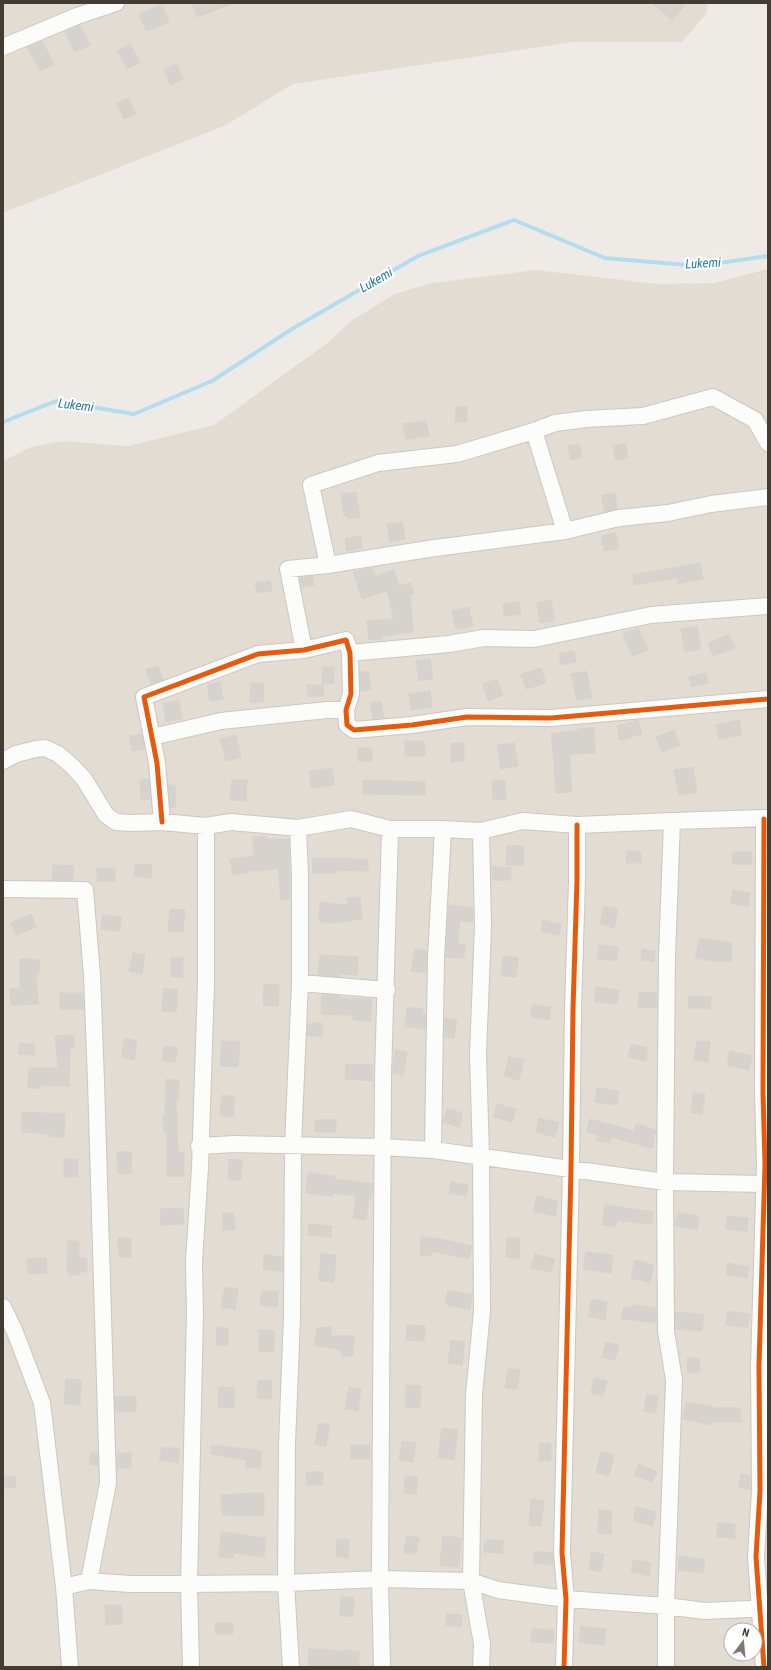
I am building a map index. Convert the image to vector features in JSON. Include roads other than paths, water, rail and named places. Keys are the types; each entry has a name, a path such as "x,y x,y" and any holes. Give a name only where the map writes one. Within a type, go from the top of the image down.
{"street":[{"path":"3,47 77,16 116,3"},
{"path":"328,565 311,485 378,463 457,454 534,431 555,423 586,419 643,416 713,397 755,420 768,443"},
{"path":"534,431 565,532"},
{"path":"304,650 288,569 328,565 428,549 565,532 619,518 668,513 711,504 768,497"},
{"path":"350,653 449,644 484,638 534,639 651,615 768,606"},
{"path":"162,822 157,763 144,697 258,654 304,650 346,640 350,653 351,694 346,710 347,725 354,730 412,725 467,717 551,718 768,699"},
{"path":"152,737 221,721 279,714 346,710"},
{"path":"3,761 16,754 36,749 45,748 58,754 84,779 106,815 116,822 162,822 206,826 231,822 298,828 351,820 390,829 481,831 523,821 577,825 766,818 763,1093 766,1184 758,1366 764,1436 756,1557 764,1608 764,1667"},
{"path":"666,1667 666,1606 674,1380 666,1331 665,1182 667,956 672,821"},
{"path":"564,1667 566,1599 562,1553 572,1169 573,1009 577,825"},
{"path":"191,1667 189,1584 195,1320 194,1262 200,1168 199,1146 206,983 206,826"},
{"path":"291,1667 286,1583 287,1444 292,1317 293,1145 300,983 300,877 298,828"},
{"path":"382,1667 380,1579 383,1076 387,990 390,829"},
{"path":"433,1150 436,958 443,829"},
{"path":"481,831 483,926 478,1055 481,1156 482,1311 474,1395 471,1581 482,1644 481,1667"},
{"path":"3,889 85,890 92,974 95,1043 108,1483 89,1581"},
{"path":"300,983 387,990"},
{"path":"199,1146 235,1144 383,1147 433,1150 665,1182 766,1184"},
{"path":"3,1307 16,1332 42,1403 64,1587 70,1667"},
{"path":"64,1587 89,1581 130,1584 286,1583 380,1579 471,1581 498,1590 566,1599 705,1610 764,1608"}],"waterway":[{"name":"Lukemi","path":"3,422 56,401 134,414 212,381 292,329 418,256 514,220 605,258 699,266 768,256"}]}
